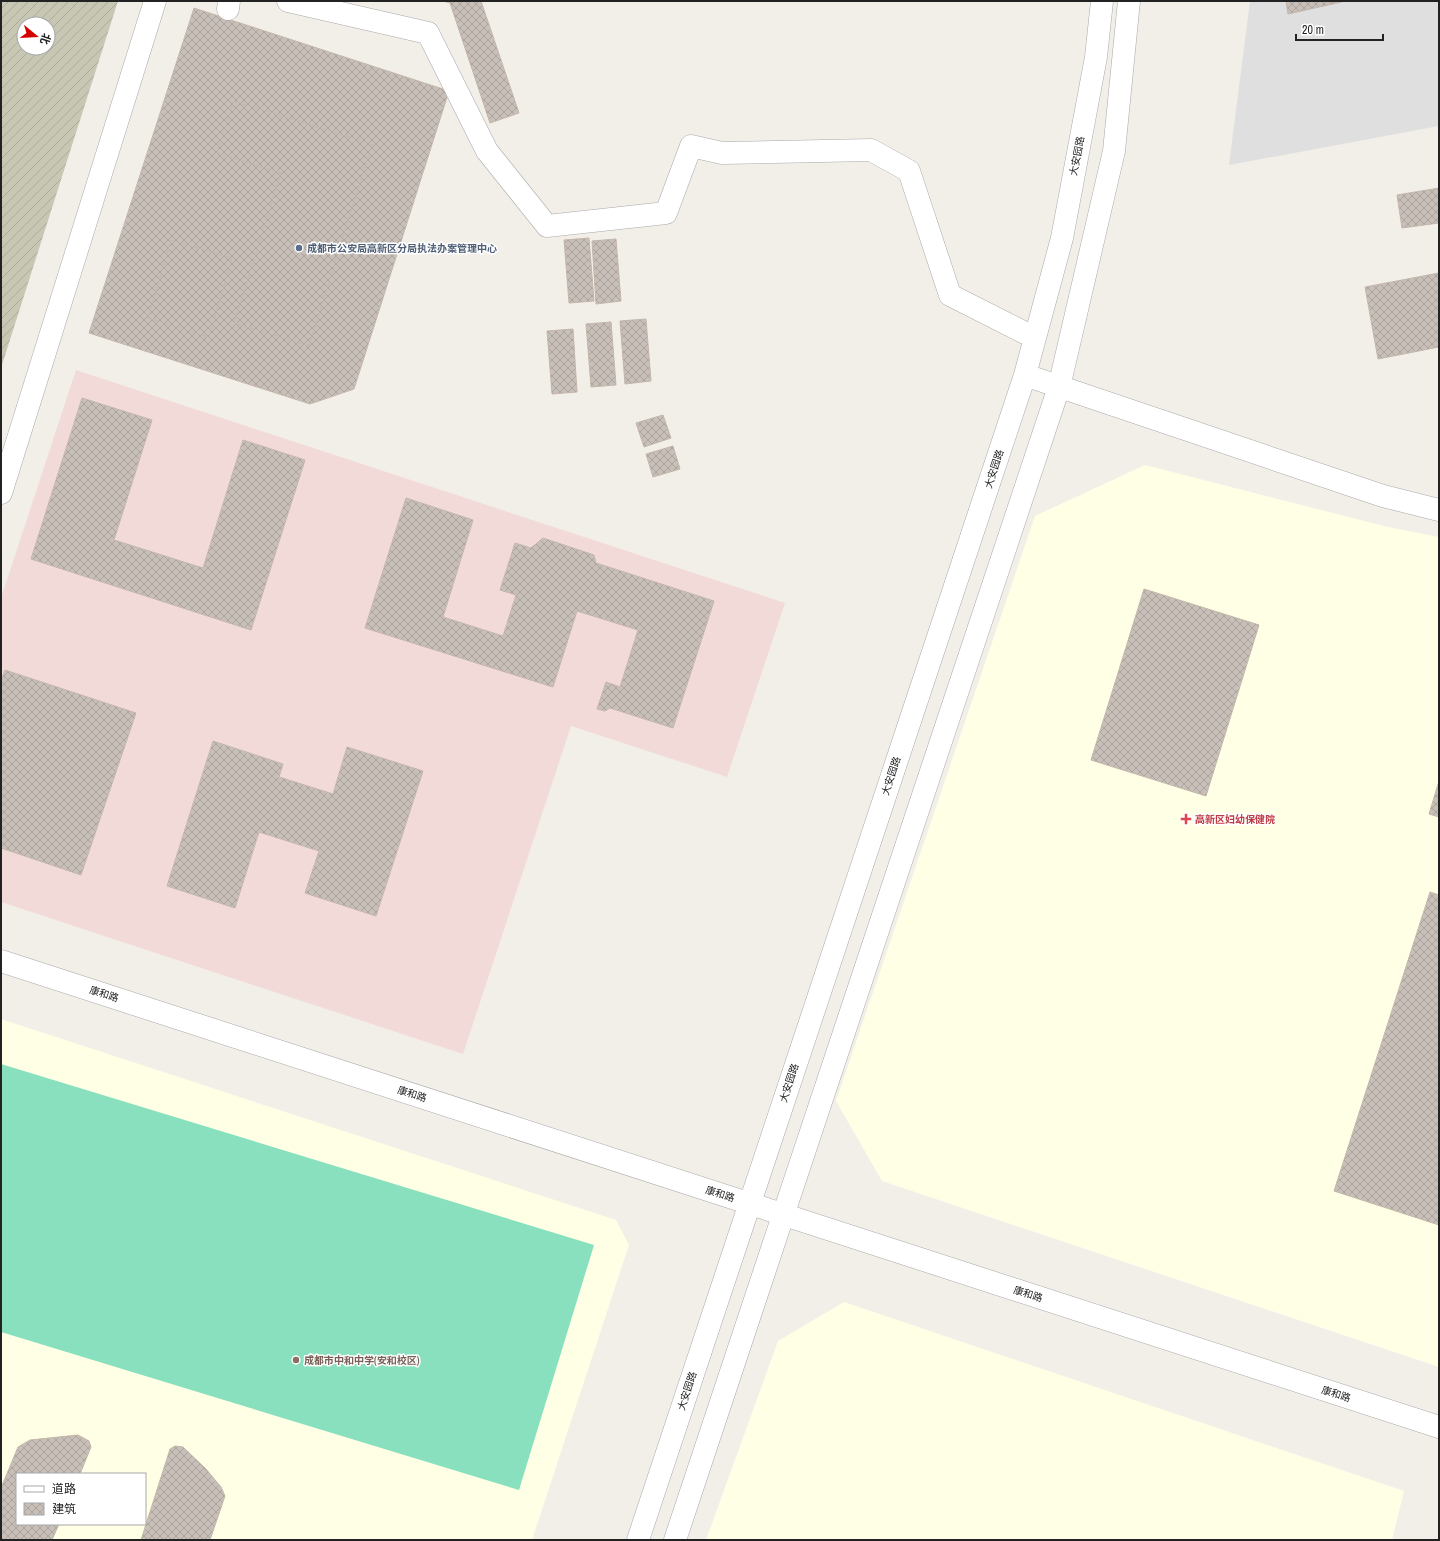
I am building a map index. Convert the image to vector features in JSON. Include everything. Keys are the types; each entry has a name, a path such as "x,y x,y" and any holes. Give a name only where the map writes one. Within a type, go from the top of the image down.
{"street":[{"path":"1,494 154,1"},
{"path":"288,1 428,33 486,151 547,226 666,213 691,146 722,153 871,150 909,171 950,295 1035,338"},
{"name":"大安园路","path":"638,1540 1025,375 1063,231 1096,57 1102,1"},
{"path":"675,1540 1059,387 1114,151 1129,1"},
{"path":"1025,375 1383,496 1439,510"},
{"name":"康和路","path":"1,961 1439,1427"}],"shaded area":[{"path":"1,1 118,1 1,368"},
{"path":"1250,1 1439,1 1439,126 1229,165"},
{"path":"76,370 785,603 727,777 571,726 463,1054 1,902 1,598"},
{"name":"高新区妇幼保健院","path":"1145,465 1388,527 1439,537 1439,1367 882,1181 836,1101 1035,516"},
{"name":"成都市中和中学(安和校区)","path":"1,1019 616,1220 629,1245 532,1540 1,1540"},
{"path":"844,1302 1404,1491 1392,1540 706,1540 778,1341"}],"green space":[{"name":"成都市中和中学(安和校区)","path":"1,1064 594,1245 519,1490 1,1332"}],"building":[{"path":"443,1 481,1 519,113 490,123 450,3"},
{"path":"1286,1 1346,1 1288,14"},
{"path":"194,8 449,91 354,389 310,404 89,333"},
{"name":"成都市公安局高新区分局执法办案管理中心","path":"234,101 372,144 309,346 234,323 281,173 217,153"},
{"path":"1439,188 1439,223 1402,228 1397,195"},
{"path":"589,238 594,301 569,303 564,240"},
{"path":"616,239 621,301 596,304 592,241"},
{"path":"171,240 232,258 209,337 148,318"},
{"path":"1439,273 1439,347 1378,359 1365,287"},
{"path":"646,319 651,381 625,384 620,321"},
{"path":"611,322 616,385 591,387 586,324"},
{"path":"573,329 577,392 552,394 547,331"},
{"path":"82,398 152,420 114,540 203,568 243,440 305,460 251,630 31,559"},
{"path":"663,415 671,438 644,447 636,423"},
{"path":"673,446 680,469 653,477 646,454"},
{"path":"406,498 473,520 443,617 503,636 516,595 500,590 515,543 531,548 543,538 594,555 596,563 714,601 673,728 610,708 605,711 597,709 606,682 620,687 638,630 577,611 553,687 365,628"},
{"path":"1144,589 1259,625 1206,796 1091,760"},
{"path":"5,670 136,713 81,875 1,848 1,681"},
{"path":"213,741 283,764 279,777 333,794 347,747 423,771 376,916 305,893 319,851 259,832 235,908 167,886"},
{"path":"1439,781 1439,817 1429,814"},
{"path":"1430,892 1439,895 1439,1225 1334,1191"},
{"path":"78,1435 89,1441 91,1447 80,1473 16,1473 16,1525 59,1525 52,1540 1,1540 1,1488 18,1447 30,1440"},
{"path":"175,1446 183,1447 206,1469 221,1487 225,1496 210,1540 141,1540 170,1449"}],"place":[{"name":"成都市公安局高新区分局执法办案管理中心","path":"299,248"},
{"name":"高新区妇幼保健院","path":"1186,819"},
{"name":"成都市中和中学(安和校区)","path":"296,1360"}]}
